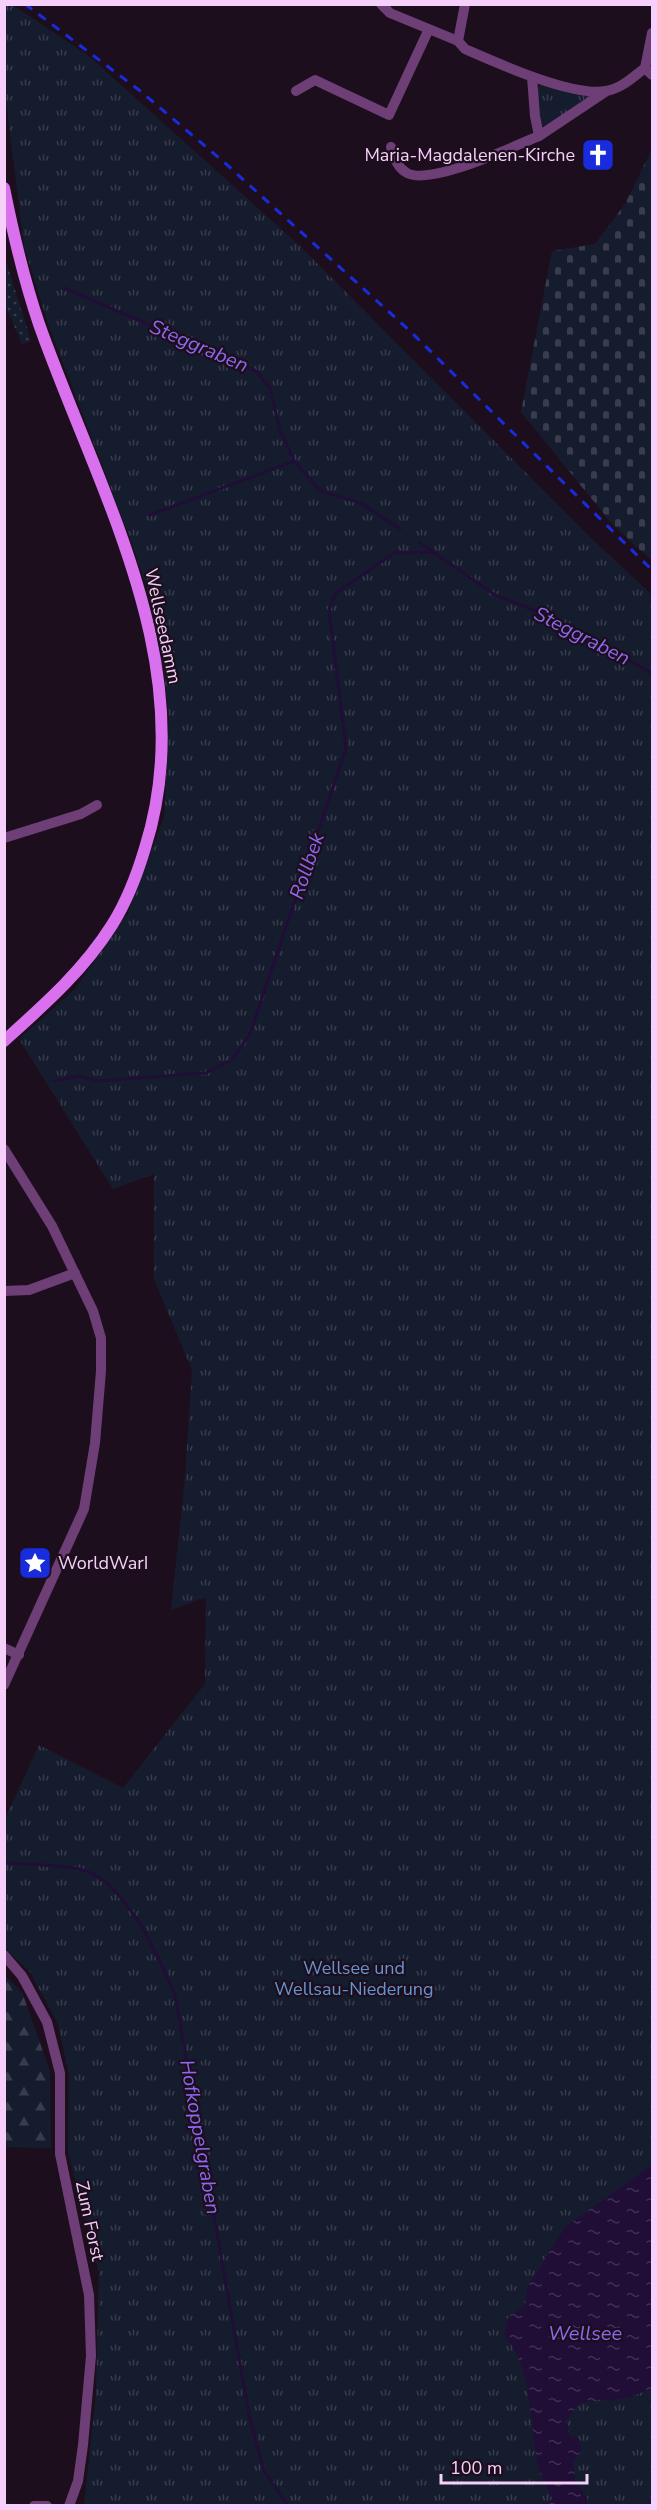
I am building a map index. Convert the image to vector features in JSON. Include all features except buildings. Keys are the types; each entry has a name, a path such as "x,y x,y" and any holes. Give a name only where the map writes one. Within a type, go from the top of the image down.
{"main road":[{"name":"Wellseedamm","path":"4,188 32,304 108,500 143,603 156,666 162,740 155,811 141,861 122,907 77,973 4,1041"}],"street":[{"path":"381,4 390,13 428,31 458,41 465,49 532,77 605,92"},
{"path":"458,41 465,4"},
{"path":"296,91 315,81 389,115 428,31"},
{"path":"391,147 393,158 407,173 416,175 462,167 539,136 605,92 649,71 652,33"},
{"path":"532,77 534,116 539,136"},
{"path":"4,838 81,814 97,805"},
{"path":"4,1149 52,1226 93,1311 101,1338 101,1371 90,1485 76,1528 4,1685"},
{"path":"4,1291 29,1290 75,1273"},
{"path":"4,1648 19,1655"},
{"name":"Zum Forst","path":"4,1955 22,1976 47,2022 58,2063 60,2154 89,2295 91,2356 83,2445 78,2481 69,2505"},
{"path":"34,2505 47,2505"}],"green space":[{"name":"Wellsee und Wellsau-Niederung","path":"4,5 13,5 90,57 301,247 591,538 652,595 652,2505 84,2505 96,2393 99,2272 68,2152 69,2075 58,2024 30,1972 5,1948 5,1819 39,1745 123,1788 205,1684 206,1597 171,1610 185,1478 192,1370 154,1279 154,1174 113,1189 19,1039 75,989 128,913 164,817 169,718 159,624 131,541 47,321 24,246 5,94"},
{"path":"543,82 586,93 590,98 548,126 539,125 537,89"},
{"path":"652,149 652,561 613,525 521,412 552,251 595,244 625,204"},
{"path":"5,258 31,341 22,344 5,305"},
{"path":"4,1975 22,1992 50,2071 51,2148 5,2147"}],"water":[{"name":"Wellsee","path":"652,2165 652,2389 614,2400 580,2403 566,2421 570,2436 579,2438 581,2451 573,2462 575,2480 587,2497 588,2505 548,2505 552,2498 540,2473 536,2456 526,2383 514,2349 504,2335 507,2319 525,2305 528,2285 565,2227"}],"waterway":[{"name":"Steggraben","path":"64,288 256,371 270,388 280,430 294,461 321,491 361,503 400,529"},
{"path":"150,515 294,461"},
{"name":"Steggraben","path":"420,543 495,595 544,614 652,673"},
{"name":"Rollbek","path":"54,1081 79,1076 97,1081 206,1073 232,1060 250,1034 346,748 329,610 336,593 394,553 433,552"},
{"name":"Hofkoppelgraben","path":"4,1863 74,1868 99,1877 127,1905 150,1942 168,1979 175,1995 249,2415 264,2471 288,2506"}],"railway":[{"path":"25,4 139,90 225,163 410,331 652,570"}],"place":[{"name":"Maria-Magdalenen-Kirche","path":"598,155"},
{"name":"WorldWarI","path":"35,1563"}]}
